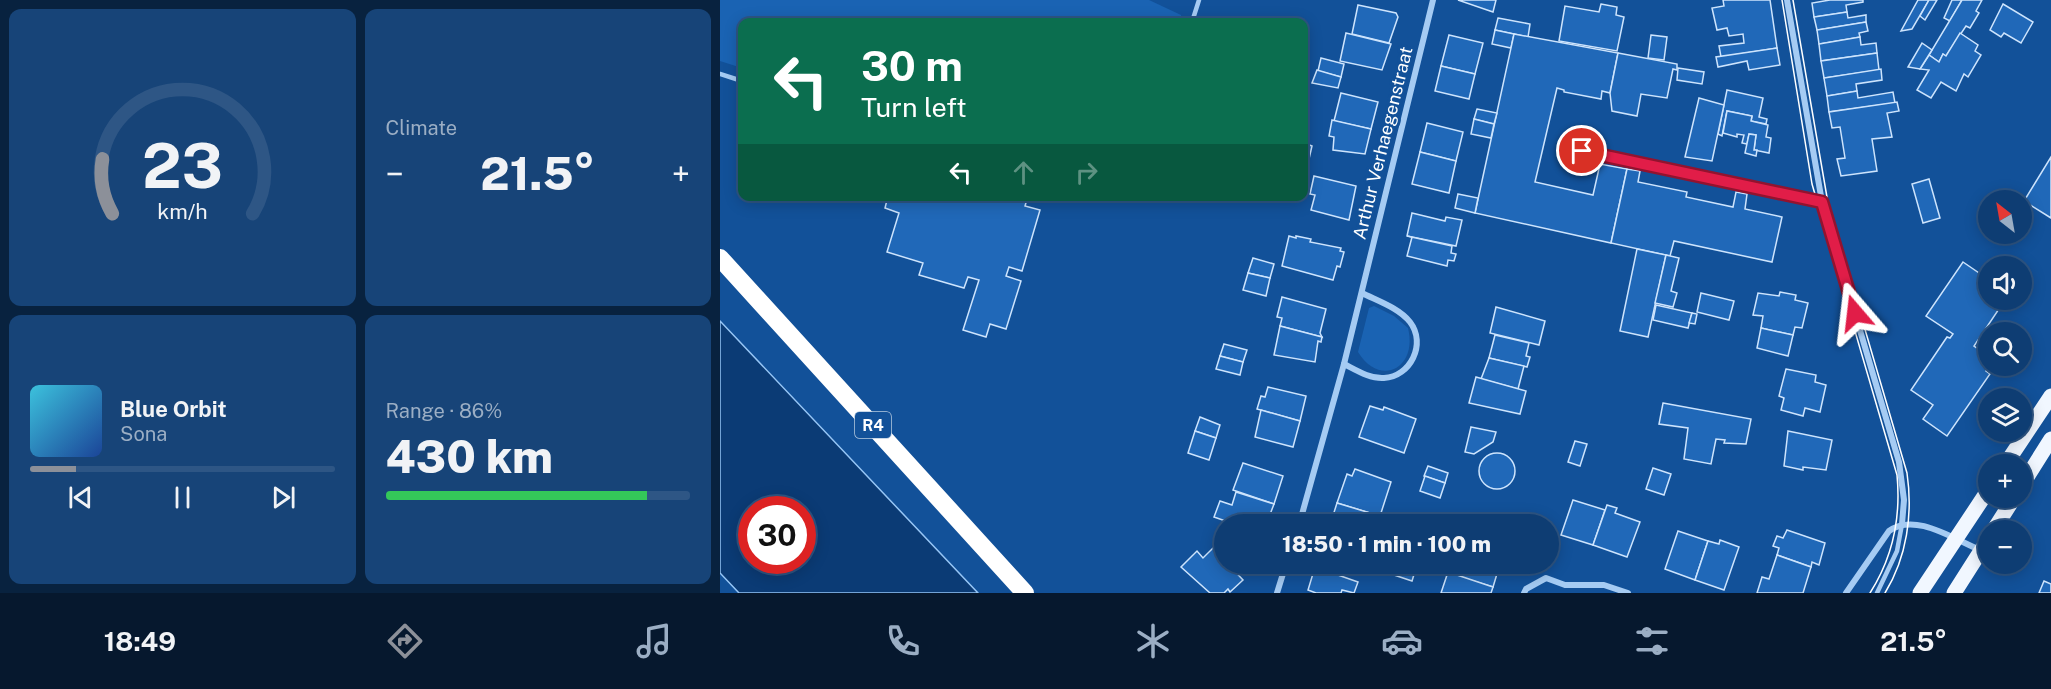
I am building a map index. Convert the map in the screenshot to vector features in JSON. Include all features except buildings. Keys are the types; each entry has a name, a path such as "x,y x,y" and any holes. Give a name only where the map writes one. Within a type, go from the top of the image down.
{"highway":[{"name":"R4","path":"720,258 1025,593"}],"main road":[{"path":"2012,454 2051,396"},
{"path":"2032,469 2051,439"},
{"path":"1920,593 1978,506"},
{"path":"1954,593 1978,555"}],"street":[{"name":"Arthur Verhaegenstraat","path":"1302,514 1344,364 1433,0"},
{"path":"1787,0 1822,202 1899,462 1904,500 1899,525"},
{"path":"1344,364 1371,376 1394,377 1412,362 1417,351 1411,323 1397,312 1362,293"},
{"path":"1846,593 1889,531 1899,525 1909,522 1924,525 1955,540 1978,543"},
{"path":"1277,593 1283,574"},
{"path":"1524,593 1546,578 1565,585 1604,585 1628,593"},
{"path":"1564,593 1565,585"}],"lane":[{"path":"1193,18 1199,0"},
{"path":"720,74 738,80"},
{"path":"1582,151 1822,202"},
{"path":"1877,593 1897,551 1899,525"}],"shaded area":[{"path":"720,0 1149,0 1181,15 1181,18 738,18 738,67 720,61"},
{"path":"1374,306 1394,316 1408,328 1410,342 1408,354 1402,363 1386,371 1376,369 1367,363 1358,352 1369,308"},
{"path":"720,321 978,593 739,593 720,573"}],"tram line":[{"path":"1782,0 1812,184 1897,475 1898,506 1894,536 1890,551 1870,593"},
{"path":"1793,0 1828,203 1907,473 1909,488 1907,535 1899,565 1885,593"}],"route":[{"path":"1582,151 1822,202 1855,313"}]}
